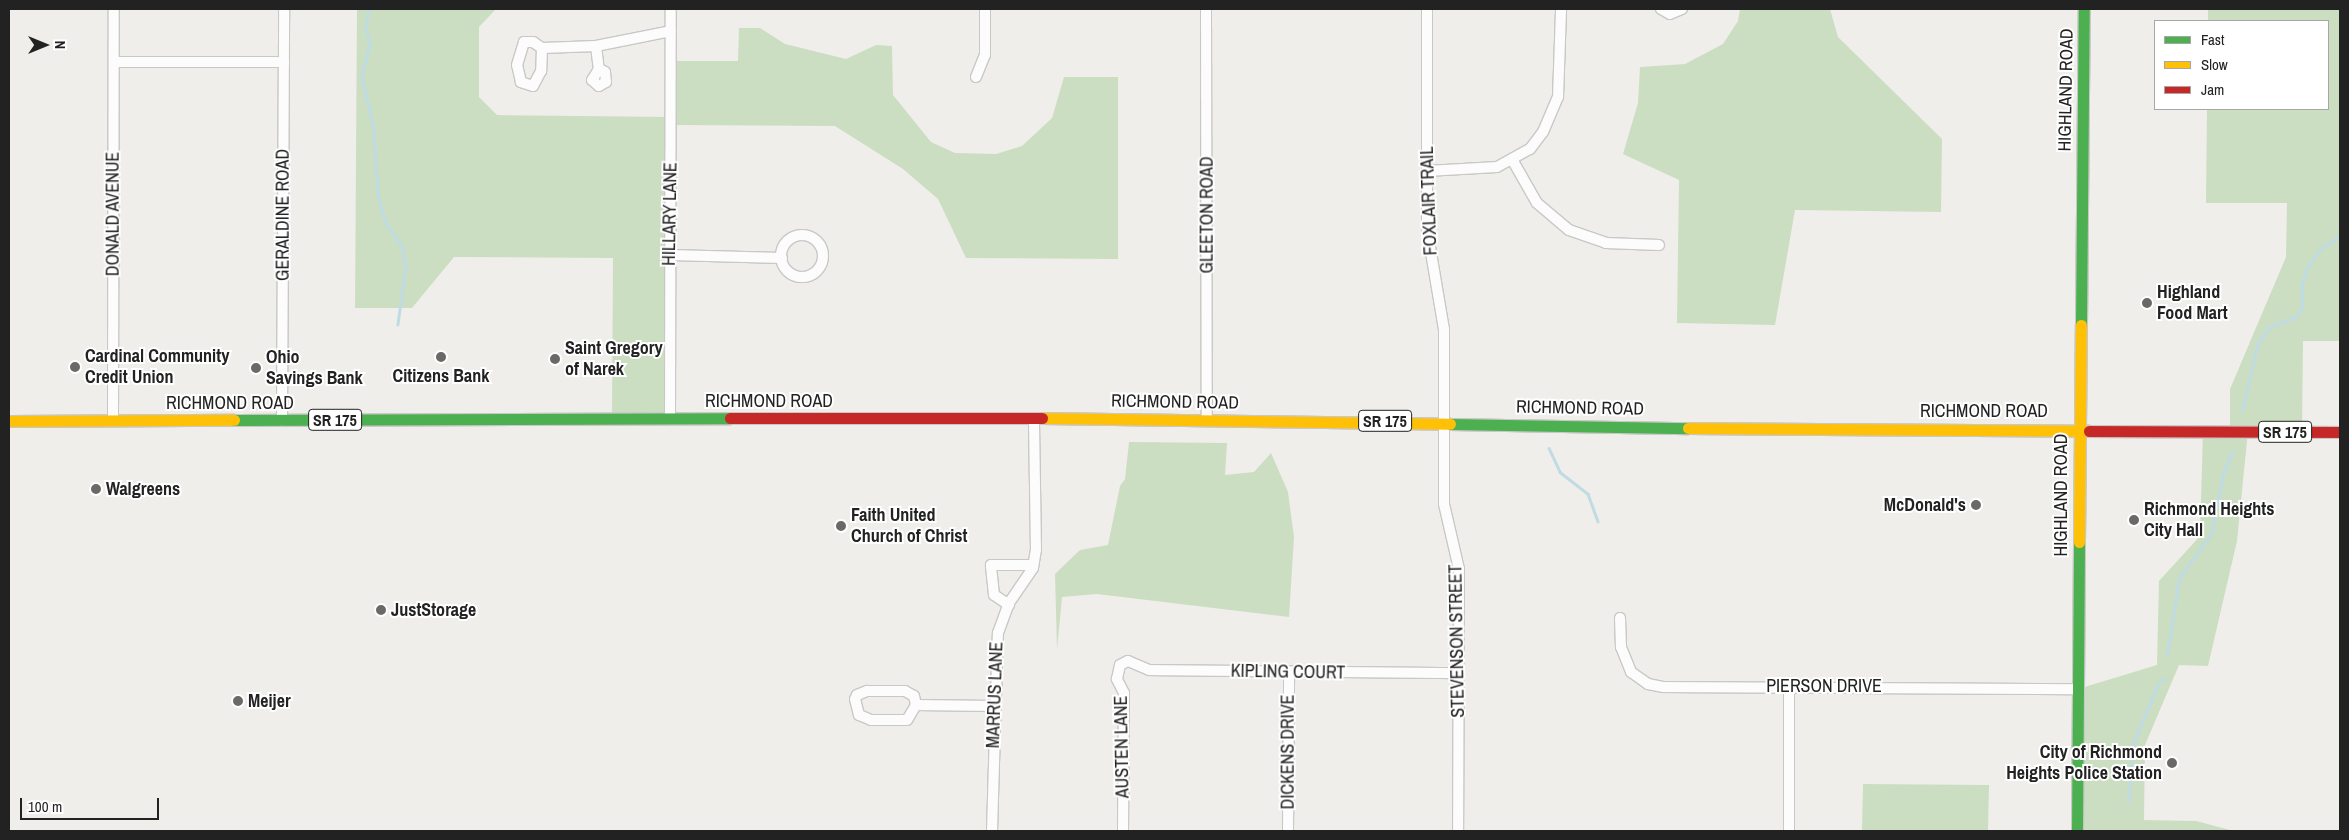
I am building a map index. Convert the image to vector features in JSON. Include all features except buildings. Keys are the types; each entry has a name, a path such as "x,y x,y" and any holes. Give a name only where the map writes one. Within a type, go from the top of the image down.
{"main road":[{"name":"HIGHLAND ROAD","path":"2077,831 2084,9"},
{"name":"RICHMOND ROAD","path":"9,421 1034,418 1444,422 1741,429 2079,429 2340,432"}],"street":[{"name":"DONALD AVENUE","path":"113,420 114,9"},
{"name":"GERALDINE ROAD","path":"282,421 284,9"},
{"name":"HILLARY LANE","path":"670,419 671,9"},
{"path":"976,77 985,55 985,9"},
{"name":"GLEETON ROAD","path":"1206,9 1207,420"},
{"name":"FOXLAIR TRAIL","path":"1427,9 1427,229 1444,328 1444,422"},
{"path":"1427,171 1480,170 1513,161 1530,149 1554,112 1560,75 1561,9"},
{"path":"1661,9 1670,14 1682,9"},
{"path":"542,48 596,46 671,31"},
{"path":"596,46 599,69"},
{"path":"114,62 284,62"},
{"path":"1513,161 1538,203 1570,230 1606,243 1659,245"},
{"path":"800,235 816,240 823,254 818,270 804,277 790,273 782,258 788,241 800,235"},
{"path":"670,255 782,258"},
{"name":"MARRUS LANE","path":"992,831 996,646 1009,605 1034,565 1037,540 1034,418"},
{"name":"STEVENSON STREET","path":"1444,422 1444,504 1459,569 1458,831"},
{"path":"1009,605 994,595 991,565 1034,565"},
{"name":"PIERSON DRIVE","path":"1620,618 1625,661 1631,672 1648,684 1664,687 1789,685 2078,688"},
{"name":"KIPLING COURT","path":"1120,665 1128,661 1149,670 1459,674"},
{"name":"AUSTEN LANE","path":"1120,665 1117,679 1124,693 1123,831"},
{"name":"DICKENS DRIVE","path":"1288,831 1289,673"},
{"path":"1789,685 1789,831"},
{"path":"867,691 905,691 914,696 916,705 907,720 871,720 859,715 855,700 857,695 867,691"},
{"path":"916,705 994,706"}],"green space":[{"path":"357,9 496,9 479,27 479,97 497,115 671,117 671,61 738,61 739,28 760,28 785,44 846,59 876,45 892,46 893,95 931,142 955,153 996,154 1022,146 1052,118 1064,77 1118,77 1118,259 966,258 938,199 903,169 835,126 671,125 670,419 612,419 613,258 454,257 412,308 355,308"},
{"path":"1740,9 1830,9 1838,37 1942,139 1941,212 1795,210 1775,325 1677,323 1679,180 1623,154 1638,103 1640,67 1685,64 1723,44 1738,21"},
{"path":"2208,9 2340,9 2340,341 2303,341 2302,432 2248,431 2237,541 2208,666 2179,665 2145,745 2144,820 2196,821 2234,831 2077,831 2078,689 2157,665 2159,581 2200,536 2203,431 2230,431 2230,389 2286,257 2287,203 2206,203 2207,110 2329,110 2329,20 2208,20"},
{"path":"1129,442 1227,443 1225,475 1254,472 1271,453 1288,492 1294,537 1289,617 1097,594 1062,597 1057,650 1055,574 1080,550 1108,545 1120,486 1125,479"},
{"path":"1863,784 1989,785 1988,831 1862,831"}],"waterway":[{"path":"369,9 366,27 370,45 362,75 374,130 378,194 386,223 402,246 406,267 398,324"},
{"path":"2242,411 2257,346 2269,327 2297,316 2302,307 2302,283 2308,266 2321,248 2340,236"},
{"path":"1549,448 1560,472 1588,494 1598,521"},
{"path":"2167,655 2179,579 2211,534 2223,475 2232,452"},
{"path":"2128,801 2133,744 2158,684 2165,678"}],"traffic: fast":[{"path":"2081,325 2084,9"},
{"path":"234,420 730,418"},
{"path":"1450,424 1688,428"},
{"path":"2077,831 2079,542"}],"traffic: slow":[{"path":"2079,542 2081,325"},
{"path":"1042,418 1450,424"},
{"path":"9,421 234,420"},
{"path":"1688,428 2089,431"}],"traffic: jam":[{"path":"730,418 1042,418"},
{"path":"2089,431 2340,432"}],"place":[{"name":"Highland Food Mart","path":"2147,303"},
{"name":"Citizens Bank","path":"441,357"},
{"name":"Saint Gregory of Narek","path":"555,359"},
{"name":"Cardinal Community Credit Union","path":"75,367"},
{"name":"Ohio Savings Bank","path":"256,368"},
{"name":"Walgreens","path":"96,489"},
{"name":"McDonald's","path":"1976,505"},
{"name":"Richmond Heights City Hall","path":"2134,520"},
{"name":"Faith United Church of Christ","path":"841,526"},
{"name":"JustStorage","path":"381,610"},
{"name":"Meijer","path":"238,701"},
{"name":"City of Richmond Heights Police Station","path":"2172,763"}]}
